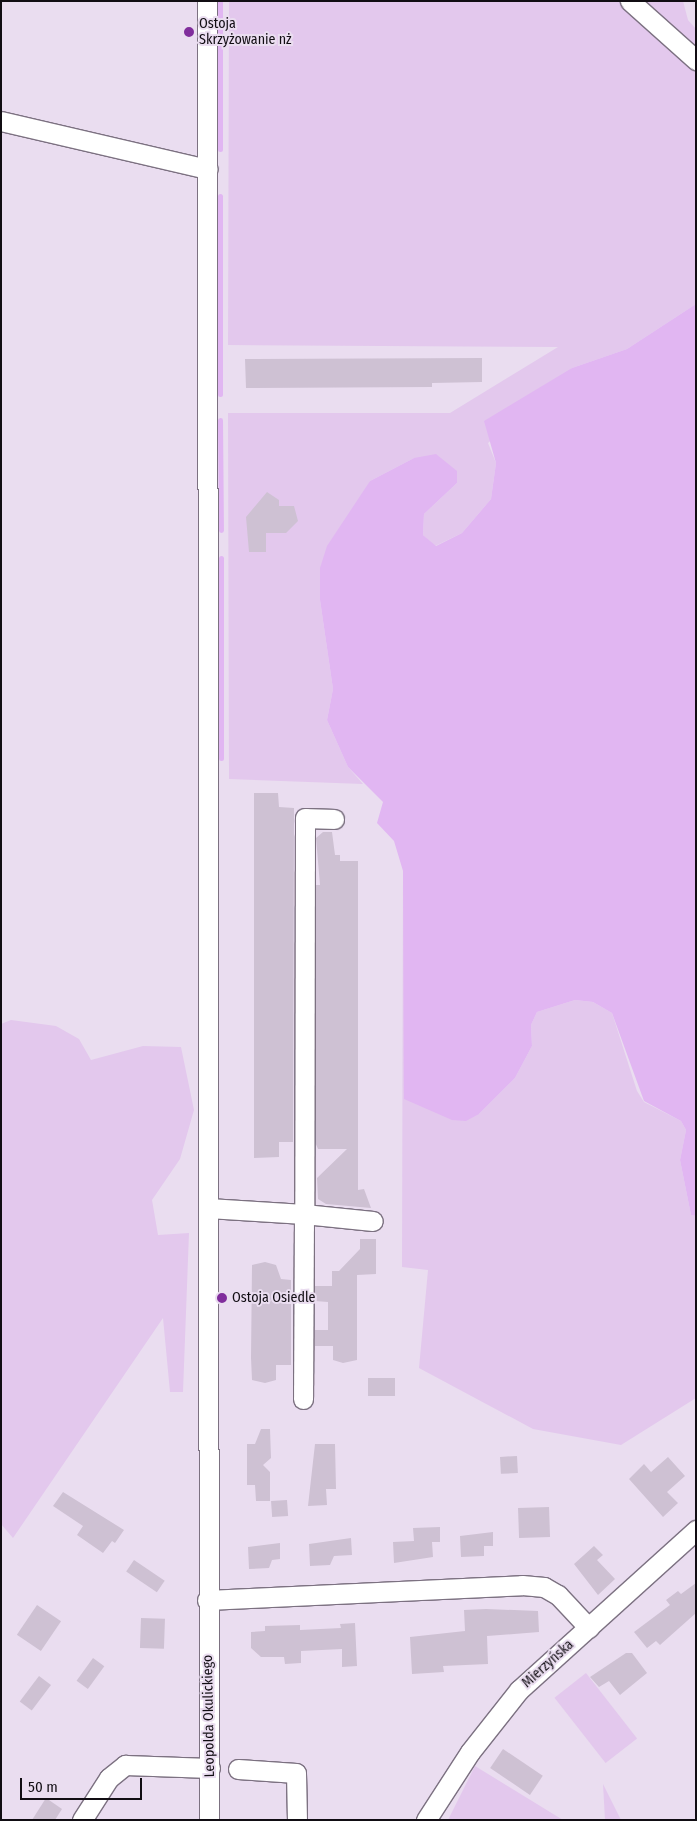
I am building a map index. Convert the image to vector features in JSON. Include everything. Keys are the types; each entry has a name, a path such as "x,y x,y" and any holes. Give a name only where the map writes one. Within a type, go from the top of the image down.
{"street":[{"name":"Leopolda Okulickiego","path":"207,1 207,1606 209,1820"},
{"path":"630,1 696,60"},
{"path":"1,121 208,169"},
{"path":"303,1400 305,818 334,819"},
{"path":"208,1208 304,1214 373,1221"},
{"name":"Mierzyńska","path":"426,1820 495,1718 589,1628 696,1530"},
{"path":"207,1606 522,1585 544,1587 558,1594 589,1628"},
{"path":"82,1820 109,1778 125,1765 210,1768"},
{"path":"238,1769 296,1773 297,1820"}],"shaded area":[{"path":"229,1 683,1 688,20 696,29 696,304 627,349 572,368 488,443 496,463 491,499 462,533 435,546 423,535 424,514 457,483 414,458 370,481 320,600 333,689 327,720 348,767 363,784 229,779 228,413 450,413 558,347 228,345"},
{"path":"696,304 696,1216 691,1215 680,1160 686,1130 681,1121 644,1101 612,1013 593,1002 575,1000 537,1012 531,1025 532,1046 515,1078 479,1114 466,1121 452,1120 404,1099 403,871 394,841 377,823 383,802 348,767 327,720 333,689 320,600 320,568 327,546 370,481 414,458 436,454 457,471 457,483 424,514 423,535 436,546 462,533 491,499 496,463 484,421 572,368 627,349"},
{"path":"403,871 479,1114 515,1078 532,1046 531,1025 537,1012 575,1000 593,1002 612,1013 637,1091 644,1102 681,1121 686,1130 680,1160 691,1215 696,1216 696,1398 621,1445 533,1429 419,1368 428,1270 402,1267"},
{"path":"11,1020 56,1026 79,1039 91,1060 143,1046 181,1047 194,1110 180,1159 152,1200 158,1235 189,1233 183,1392 170,1392 163,1318 13,1538 1,1524 1,1024"},
{"path":"586,1673 637,1738 606,1763 554,1698"},
{"path":"475,1766 563,1820 448,1820"},
{"path":"603,1784 621,1820 605,1820"}],"building":[{"path":"482,358 482,382 432,383 432,387 246,388 245,359"},
{"path":"267,492 279,500 279,506 294,506 298,521 286,533 266,533 266,552 249,552 246,517"},
{"path":"254,793 278,793 279,807 294,808 294,816 293,1142 279,1142 279,1157 254,1158"},
{"path":"323,832 332,832 335,855 340,855 340,861 358,861 358,1190 364,1189 371,1208 326,1204 318,1199 317,1178 347,1149 318,1149 315,1142 316,885 320,885 316,838"},
{"path":"360,1239 376,1239 376,1274 357,1275 357,1360 343,1363 333,1360 333,1346 315,1346 315,1330 328,1330 328,1302 315,1301 315,1286 332,1286 332,1271 339,1271 360,1249"},
{"path":"265,1262 276,1265 281,1279 291,1280 291,1365 276,1365 276,1380 265,1383 252,1380 251,1358 252,1265"},
{"path":"368,1378 395,1378 395,1396 368,1396"},
{"path":"261,1429 270,1429 271,1458 263,1465 270,1472 270,1501 256,1501 255,1485 247,1485 247,1444 255,1444"},
{"path":"315,1444 335,1444 336,1489 326,1489 327,1505 308,1506"},
{"path":"517,1456 518,1473 501,1474 500,1457"},
{"path":"668,1457 685,1476 667,1492 678,1503 663,1517 629,1479 644,1464 651,1472"},
{"path":"63,1492 124,1530 115,1543 112,1541 103,1553 77,1535 83,1526 53,1506"},
{"path":"287,1500 288,1516 272,1517 271,1501"},
{"path":"549,1507 550,1537 519,1538 518,1508"},
{"path":"440,1527 440,1542 432,1542 433,1557 394,1563 393,1542 414,1541 413,1528"},
{"path":"493,1532 493,1546 484,1546 484,1556 461,1557 460,1536"},
{"path":"351,1538 352,1555 334,1556 330,1565 310,1566 309,1544"},
{"path":"280,1543 280,1559 272,1560 269,1568 249,1569 248,1547"},
{"path":"594,1546 603,1555 597,1560 615,1579 598,1595 574,1564"},
{"path":"134,1560 165,1581 157,1592 126,1572"},
{"path":"696,1583 696,1613 660,1645 656,1641 647,1648 634,1632 670,1605 666,1600 678,1591 681,1594"},
{"path":"37,1605 61,1621 41,1651 17,1635"},
{"path":"464,1610 538,1611 539,1632 487,1636 488,1664 443,1666 444,1672 412,1674 410,1637 465,1631"},
{"path":"141,1618 165,1619 164,1649 140,1648"},
{"path":"355,1623 357,1666 342,1667 342,1649 301,1651 301,1663 285,1664 284,1657 261,1657 251,1648 251,1632 265,1631 265,1626 300,1625 300,1630 341,1628 340,1624"},
{"path":"626,1653 632,1653 647,1673 620,1695 609,1681 599,1687 590,1677"},
{"path":"93,1658 104,1666 88,1689 77,1681"},
{"path":"39,1676 51,1685 32,1711 20,1702"},
{"path":"503,1749 543,1776 530,1795 490,1768"},
{"path":"46,1798 62,1809 55,1820 32,1820"}],"waterway":[{"path":"220,1 220,149"},
{"path":"220,196 220,394"},
{"path":"220,420 221,530"},
{"path":"221,558 221,758"}],"place":[{"name":"Ostoja Skrzyżowanie nż","path":"189,32"},
{"name":"Ostoja Osiedle","path":"222,1298"}]}
